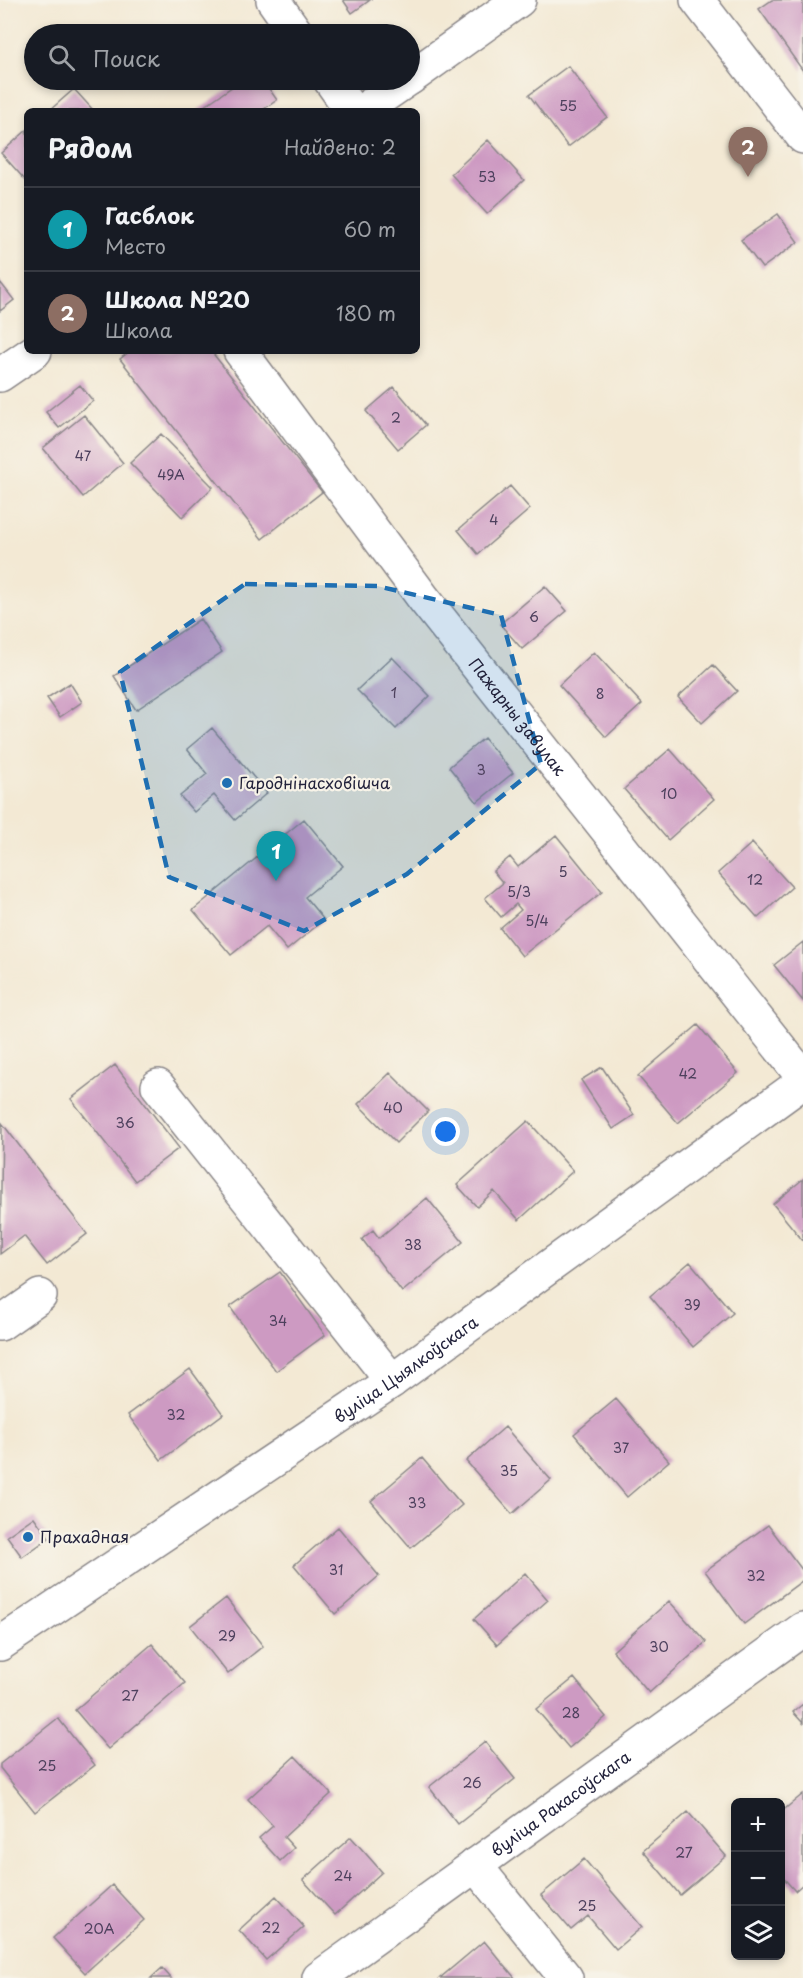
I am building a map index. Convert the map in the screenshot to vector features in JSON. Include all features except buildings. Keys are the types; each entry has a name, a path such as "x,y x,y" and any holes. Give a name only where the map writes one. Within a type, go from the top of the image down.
{"street":[{"path":"273,0 290,24"},
{"path":"420,70 519,0"},
{"path":"697,0 803,137"},
{"path":"337,90 350,108"},
{"path":"366,108 392,90"},
{"path":"0,375 31,354"},
{"name":"Пажарны завулак","path":"242,354 424,599 803,1077"},
{"name":"вуліца Цыялкоўскага","path":"0,1644 392,1381 803,1082"},
{"path":"158,1086 392,1381"},
{"path":"0,1324 40,1296"},
{"name":"вуліца Ракасоўскага","path":"320,1978 803,1629"},
{"path":"475,1865 566,1978"}],"highlighted area":[{"path":"245,584 377,586 501,615 541,764 407,874 304,931 169,877 120,672"}],"place":[{"name":"Школа №20","path":"748,177"},
{"name":"Гароднінасховішча","path":"227,783"},
{"name":"Гасблок","path":"276,881"},
{"name":"Прахадная","path":"28,1537"}]}
